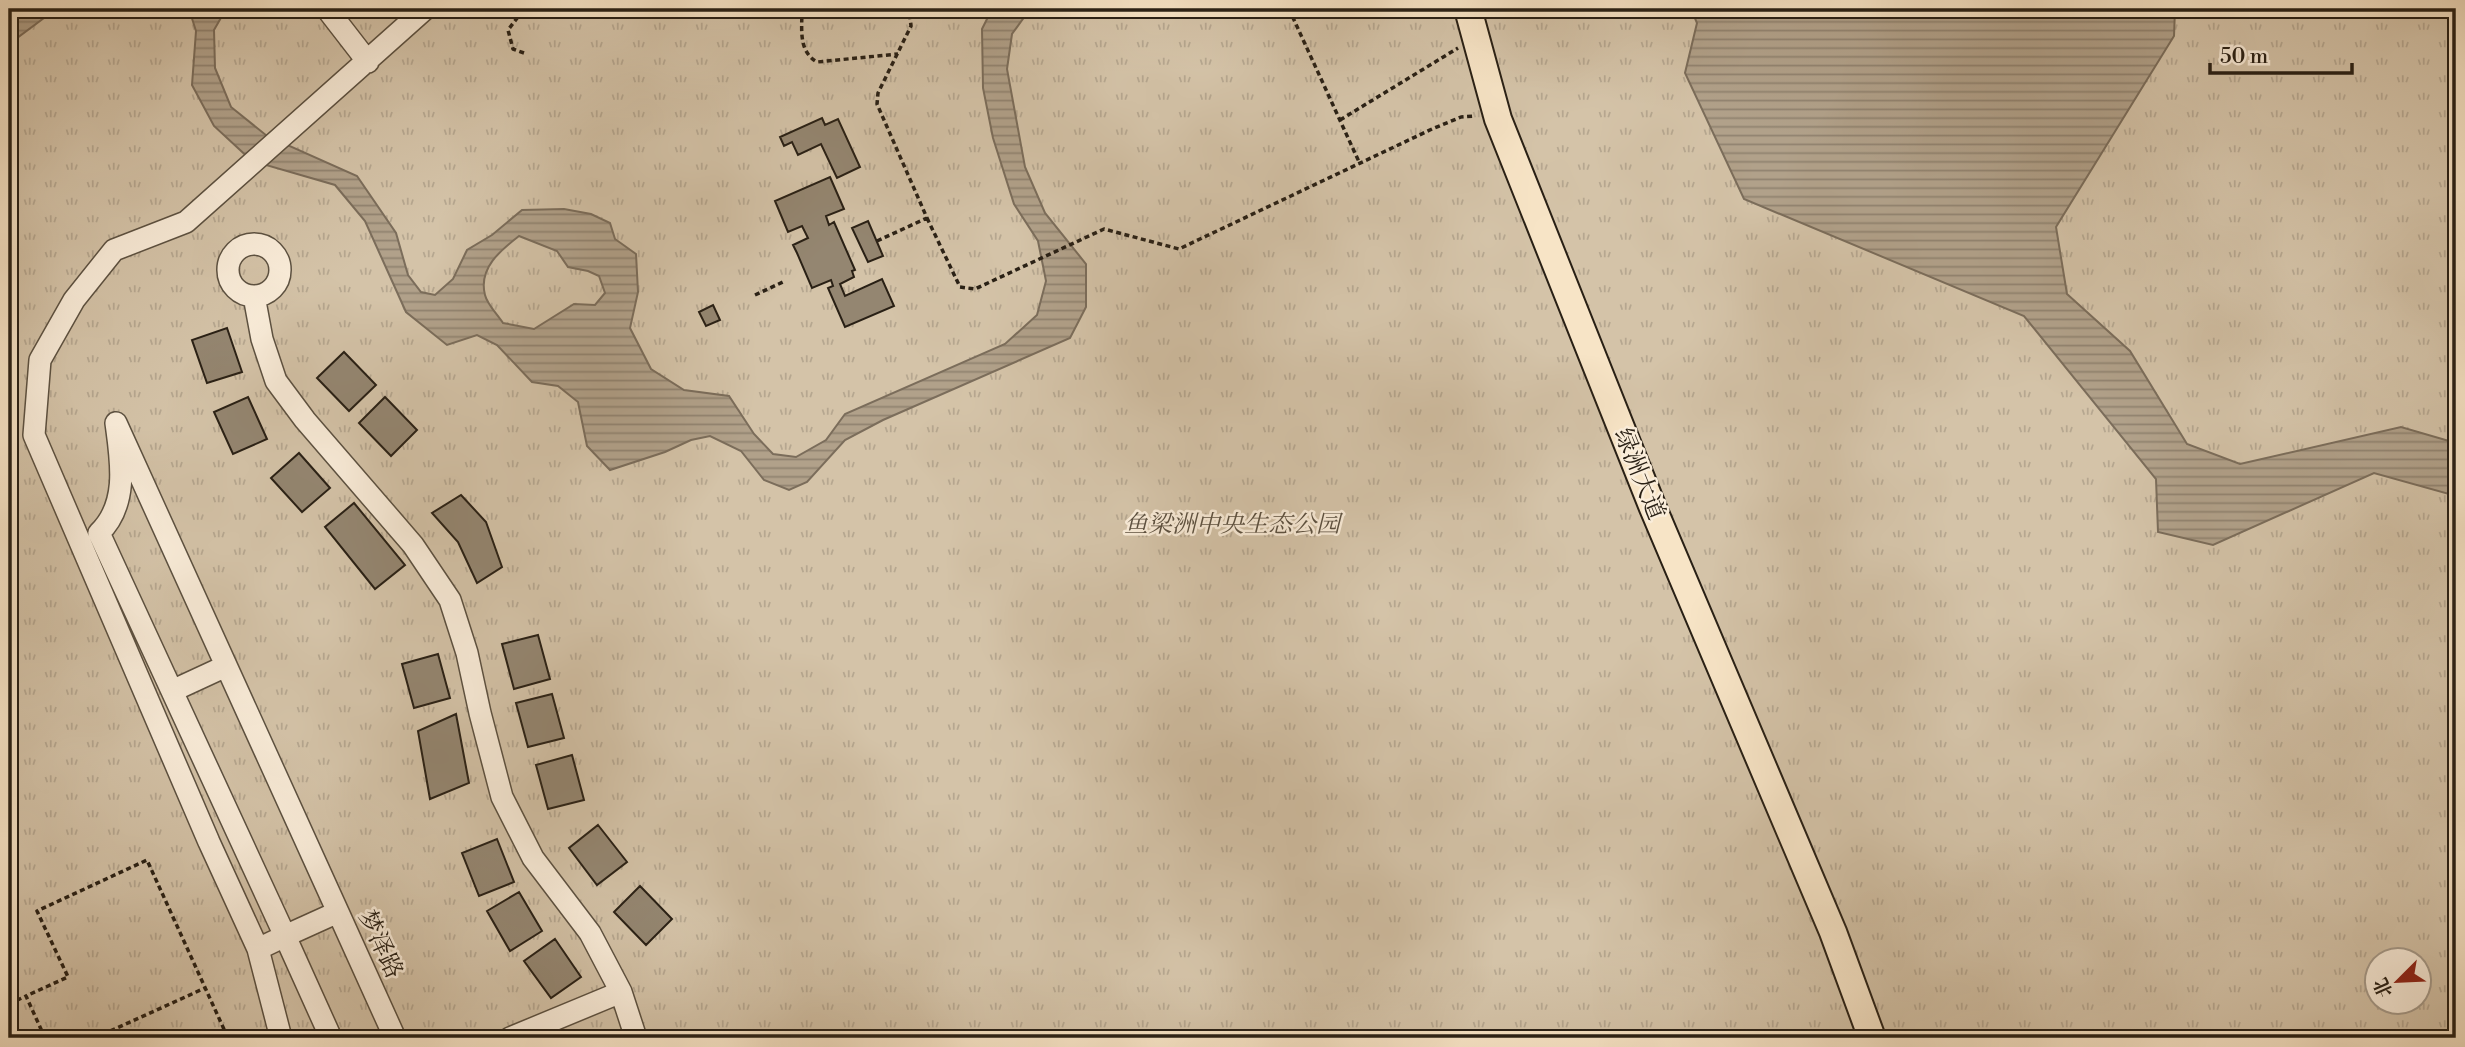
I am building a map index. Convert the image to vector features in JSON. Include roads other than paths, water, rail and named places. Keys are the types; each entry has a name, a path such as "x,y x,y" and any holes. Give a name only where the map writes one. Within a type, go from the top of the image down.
{"main road":[{"name":"绿洲大道","path":"1468,9 1497,113 1653,508 1833,932 1872,1038"},
{"name":"绿洲大道","path":"1833,932 1888,1038"}],"street":[{"path":"327,9 368,62"},
{"path":"281,1038 258,948 209,842 34,435 40,360 74,300 114,250 186,222 425,9"},
{"path":"254,296 262,339 276,380 305,420 412,545 450,600 467,653 502,797 533,858 590,933 621,992 636,1038"},
{"path":"73,527 85,538 99,533 107,526 118,500 122,467 116,424 338,912"},
{"path":"99,533 331,1038"},
{"path":"172,691 226,666"},
{"name":"梦泽路","path":"258,948 338,912 395,1038"},
{"path":"510,1038 621,992"}],"park label":[{"name":"鱼梁洲中央生态公园","path":"1232,524"}]}
